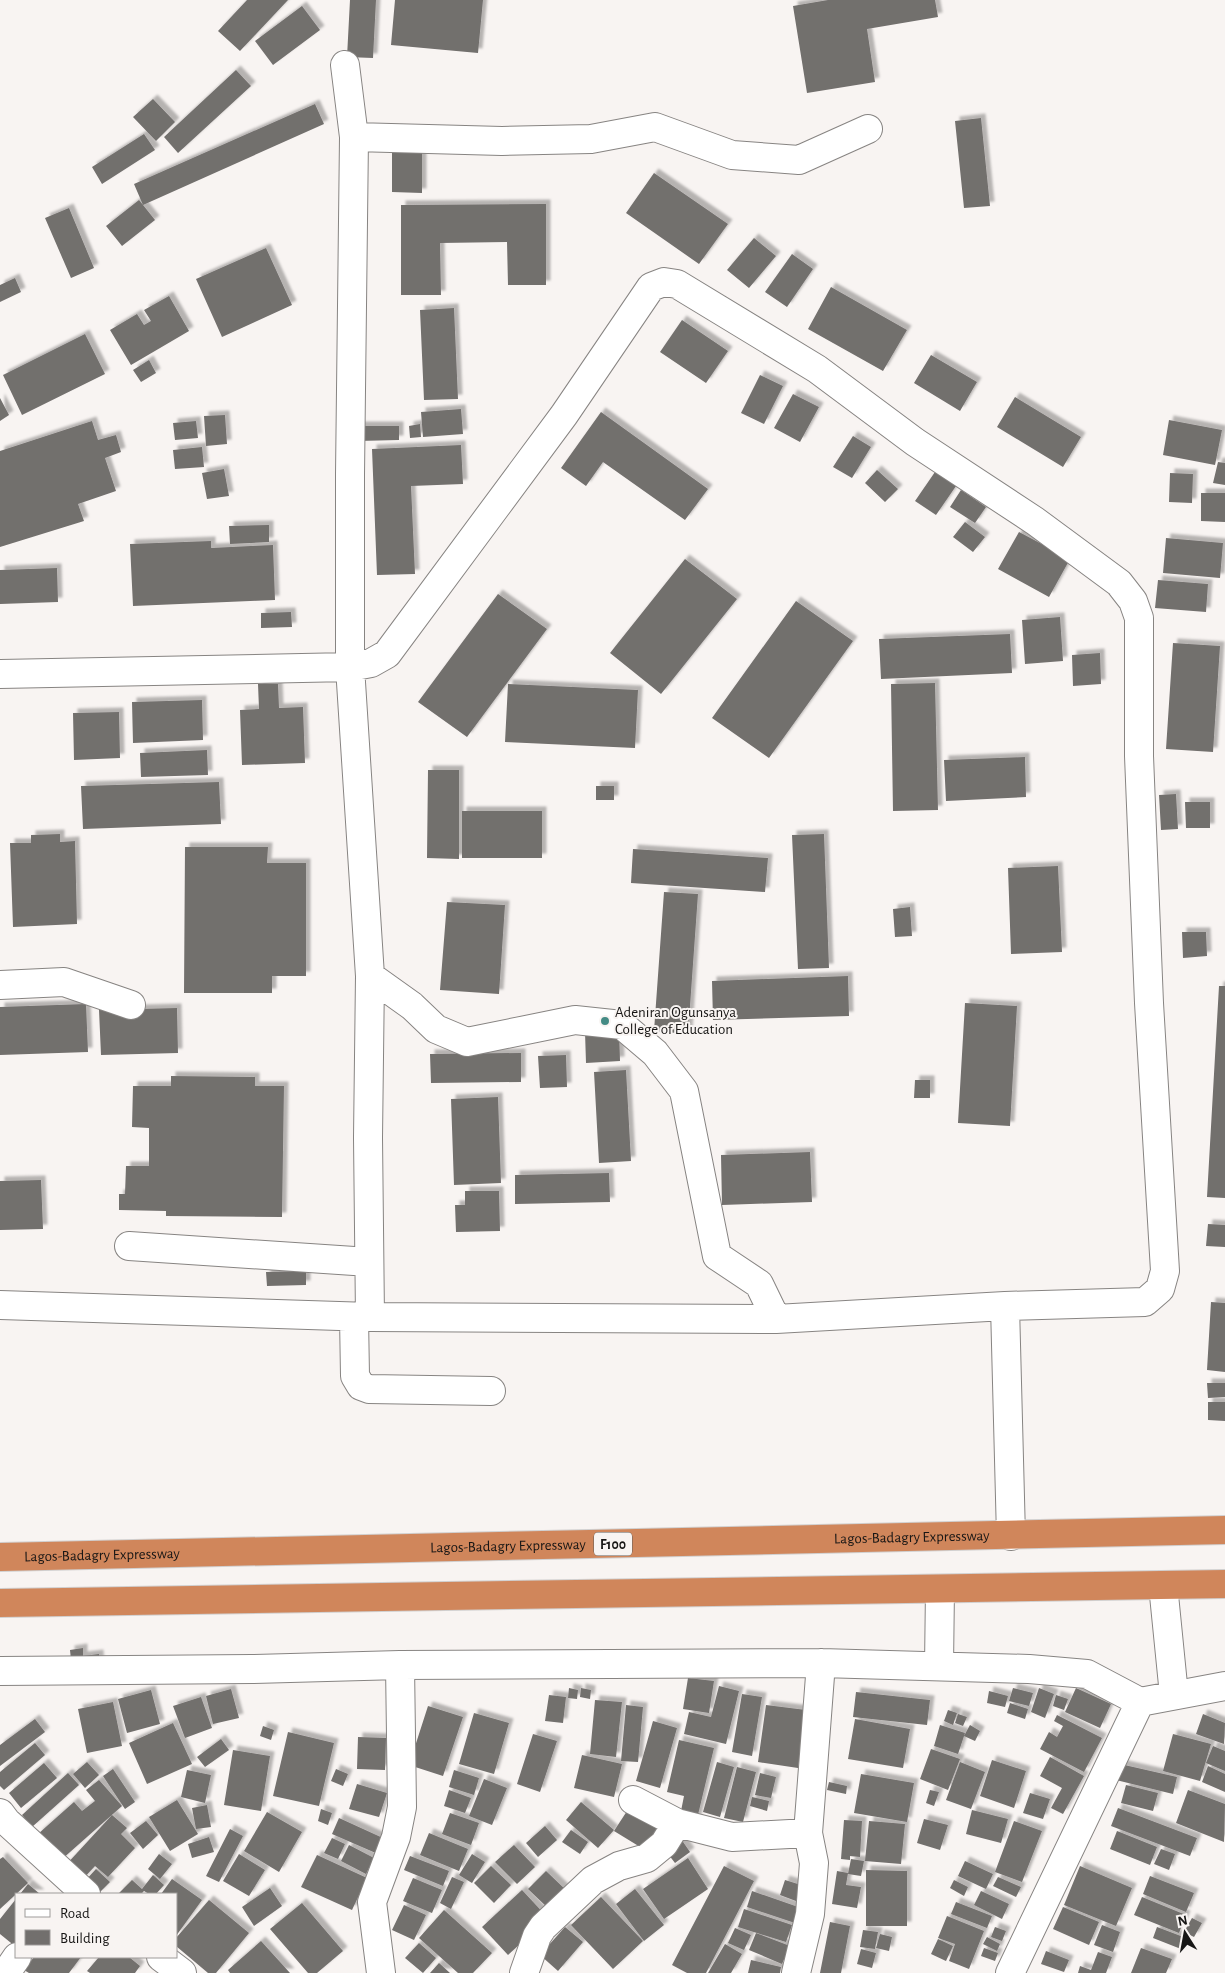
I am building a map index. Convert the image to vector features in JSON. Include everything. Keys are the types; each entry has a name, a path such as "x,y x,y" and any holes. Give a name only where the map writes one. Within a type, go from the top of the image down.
{"highway":[{"name":"Lagos-Badagry Expressway","path":"0,1557 1225,1530"},
{"path":"0,1603 1225,1584"}],"street":[{"path":"345,65 354,137 350,466 350,667 370,976 369,1262 355,1376 361,1386 369,1388 491,1391"},
{"path":"354,137 502,141 591,139 655,127 732,155 799,160 868,129"},
{"path":"0,674 350,667 371,663 387,654 564,415 651,287 664,282 677,284 817,369 915,442 1035,521 1119,584 1133,601 1139,618 1138,756 1149,1003 1165,1271 1160,1289 1145,1302 1005,1306 776,1319 362,1317 0,1305"},
{"path":"370,976 412,1006 436,1029 467,1042 575,1020 622,1025 655,1053 684,1091 717,1256 759,1284 776,1319"},
{"path":"0,985 64,982 131,1005"},
{"path":"129,1246 369,1262"},
{"path":"1005,1306 1011,1536"},
{"path":"1163,1585 1174,1695"},
{"path":"939,1666 940,1589"},
{"path":"0,1671 243,1669 400,1665 821,1663 1029,1669 1087,1674 1140,1702 1225,1686"},
{"path":"796,1973 810,1914 814,1863 808,1833 821,1663"},
{"path":"381,1973 372,1902 396,1837 402,1807 400,1665"},
{"path":"1010,1973 1140,1702"},
{"path":"633,1800 677,1823 732,1837 808,1833"},
{"path":"0,1813 77,1891"},
{"path":"524,1973 537,1936 543,1927 593,1880 619,1866 647,1858 664,1844 677,1823"},
{"path":"6,1973 16,1958"},
{"path":"162,1958 182,1973"}],"building":[{"path":"247,0 288,0 240,51 218,31"},
{"path":"350,0 376,0 373,58 347,57"},
{"path":"395,0 483,0 478,53 391,45"},
{"path":"828,0 935,0 938,17 867,29 875,82 807,93 793,6"},
{"path":"302,6 320,30 273,65 255,41"},
{"path":"236,70 251,86 178,153 164,137"},
{"path":"153,99 175,122 156,141 133,117"},
{"path":"315,104 324,124 143,205 134,184"},
{"path":"981,118 990,206 964,208 955,121"},
{"path":"144,134 155,150 102,184 92,167"},
{"path":"392,140 422,140 422,193 392,192"},
{"path":"654,173 728,224 699,264 626,213"},
{"path":"139,200 155,220 122,246 106,226"},
{"path":"546,204 546,285 508,285 507,242 440,243 441,295 401,295 401,205"},
{"path":"69,208 94,268 71,278 45,218"},
{"path":"754,238 776,256 749,288 727,270"},
{"path":"266,248 292,305 222,337 196,279"},
{"path":"792,254 813,269 787,307 765,292"},
{"path":"15,278 21,292 0,302 0,285"},
{"path":"831,287 907,330 883,371 808,329"},
{"path":"169,296 189,331 131,365 110,330 137,314 144,325 151,321 144,310"},
{"path":"454,308 458,399 424,400 420,310"},
{"path":"682,320 728,351 706,383 660,352"},
{"path":"85,334 105,374 22,415 3,375"},
{"path":"931,355 977,382 960,411 914,383"},
{"path":"149,360 156,373 141,382 133,370"},
{"path":"760,375 783,386 764,424 741,413"},
{"path":"793,394 819,407 800,442 774,428"},
{"path":"1015,397 1081,437 1063,467 997,427"},
{"path":"0,398 9,415 0,421"},
{"path":"461,409 463,434 423,437 421,412"},
{"path":"601,412 708,489 685,520 603,462 586,486 561,468"},
{"path":"225,415 227,444 206,446 204,416"},
{"path":"1169,420 1222,430 1215,465 1163,455"},
{"path":"92,421 98,440 116,435 121,452 105,458 116,491 78,504 84,521 0,547 0,451"},
{"path":"196,421 198,438 175,440 173,423"},
{"path":"420,424 421,437 410,438 409,426"},
{"path":"358,426 399,426 399,440 358,441"},
{"path":"853,436 871,447 852,478 833,467"},
{"path":"461,445 463,484 411,486 415,574 377,575 372,449"},
{"path":"202,447 204,467 175,469 173,450"},
{"path":"1218,462 1225,463 1225,485 1213,483"},
{"path":"224,469 229,496 207,499 202,473"},
{"path":"877,470 898,489 885,502 865,483"},
{"path":"935,472 956,486 936,515 915,501"},
{"path":"1170,473 1193,474 1192,503 1169,502"},
{"path":"961,490 986,507 975,523 950,507"},
{"path":"1201,493 1225,493 1225,522 1201,521"},
{"path":"965,522 985,537 973,552 953,537"},
{"path":"269,525 269,542 230,544 229,526"},
{"path":"1019,532 1070,559 1049,597 998,569"},
{"path":"1166,538 1223,543 1220,578 1163,573"},
{"path":"211,541 211,548 273,545 275,600 133,606 130,544"},
{"path":"685,559 737,599 661,694 610,653"},
{"path":"57,568 58,602 0,604 0,570"},
{"path":"1158,580 1208,584 1206,612 1155,608"},
{"path":"498,594 547,629 467,737 418,702"},
{"path":"796,601 853,641 769,758 712,718"},
{"path":"291,612 292,627 261,628 261,613"},
{"path":"1060,617 1063,661 1025,664 1022,620"},
{"path":"1010,634 1012,673 881,679 879,639"},
{"path":"1173,643 1220,646 1213,752 1166,749"},
{"path":"1100,653 1101,684 1073,686 1072,655"},
{"path":"935,683 938,810 893,811 891,684"},
{"path":"258,684 278,684 279,708 303,707 305,763 242,765 240,710 259,709"},
{"path":"508,684 638,690 635,748 505,742"},
{"path":"202,700 203,740 133,743 132,702"},
{"path":"119,712 120,758 74,760 73,713"},
{"path":"207,750 208,775 141,777 140,753"},
{"path":"1025,757 1026,797 946,801 944,760"},
{"path":"428,770 459,770 459,859 427,858"},
{"path":"219,782 221,824 83,829 81,786"},
{"path":"596,786 614,786 614,800 596,800"},
{"path":"1176,794 1178,829 1161,830 1159,795"},
{"path":"1185,802 1210,802 1210,828 1186,828"},
{"path":"462,811 542,811 542,858 462,858"},
{"path":"60,834 60,842 75,841 77,924 13,927 10,843 31,843 31,835"},
{"path":"824,834 829,968 798,969 792,835"},
{"path":"185,847 268,847 267,863 306,863 306,976 272,976 272,993 184,993"},
{"path":"633,849 768,858 765,892 631,883"},
{"path":"1058,866 1062,952 1011,954 1008,868"},
{"path":"664,892 698,894 688,1034 654,1031"},
{"path":"447,902 505,905 499,994 440,990"},
{"path":"910,907 912,936 895,937 893,909"},
{"path":"1182,932 1206,932 1207,956 1183,958"},
{"path":"848,976 849,1016 713,1020 712,981"},
{"path":"1219,986 1225,986 1225,1198 1207,1197"},
{"path":"965,1003 1017,1006 1010,1126 958,1123"},
{"path":"86,1004 88,1052 0,1055 0,1007"},
{"path":"177,1008 178,1053 101,1055 99,1010"},
{"path":"619,1030 620,1061 586,1063 585,1032"},
{"path":"521,1053 521,1082 431,1083 430,1054"},
{"path":"566,1055 567,1087 540,1088 538,1056"},
{"path":"626,1070 631,1161 599,1163 594,1072"},
{"path":"171,1076 255,1077 255,1086 284,1086 282,1217 166,1216 166,1211 119,1210 119,1194 125,1194 126,1166 149,1166 149,1128 132,1127 133,1086 171,1086"},
{"path":"915,1080 930,1080 930,1098 914,1098"},
{"path":"498,1097 501,1183 454,1185 451,1099"},
{"path":"810,1152 812,1202 722,1205 721,1155"},
{"path":"609,1173 610,1202 515,1204 515,1175"},
{"path":"41,1180 43,1229 0,1230 0,1181"},
{"path":"465,1191 499,1191 500,1231 456,1232 455,1205 465,1205"},
{"path":"1208,1224 1225,1225 1225,1247 1206,1246"},
{"path":"306,1271 306,1285 267,1286 266,1272"},
{"path":"1211,1302 1225,1303 1225,1372 1207,1370"},
{"path":"1207,1383 1225,1383 1225,1397 1208,1398"},
{"path":"1208,1402 1225,1402 1225,1421 1208,1420"},
{"path":"83,1648 83,1656 99,1654 100,1667 72,1670 70,1650"},
{"path":"688,1678 714,1681 709,1713 683,1709"},
{"path":"719,1686 739,1691 726,1744 684,1734 689,1712 711,1717"},
{"path":"569,1688 578,1690 577,1699 568,1698"},
{"path":"581,1688 591,1690 590,1699 580,1697"},
{"path":"1013,1688 1033,1693 1029,1706 1009,1701"},
{"path":"1039,1688 1054,1694 1045,1718 1031,1712"},
{"path":"1076,1688 1111,1704 1100,1728 1065,1712"},
{"path":"231,1689 239,1718 213,1724 206,1696"},
{"path":"151,1690 160,1724 127,1733 118,1699"},
{"path":"989,1691 1008,1696 1005,1707 987,1703"},
{"path":"856,1692 930,1700 927,1725 853,1717"},
{"path":"742,1694 762,1697 752,1756 732,1752"},
{"path":"549,1695 566,1697 563,1723 545,1721"},
{"path":"1056,1695 1068,1699 1064,1710 1053,1706"},
{"path":"201,1697 212,1728 185,1738 173,1706"},
{"path":"595,1700 622,1702 616,1757 590,1754"},
{"path":"113,1702 122,1746 87,1753 78,1709"},
{"path":"1010,1703 1028,1709 1025,1719 1007,1713"},
{"path":"626,1705 643,1707 638,1762 621,1761"},
{"path":"766,1705 806,1710 798,1768 758,1762"},
{"path":"428,1706 463,1717 443,1776 409,1765"},
{"path":"948,1710 957,1713 953,1725 944,1721"},
{"path":"474,1713 509,1723 494,1774 459,1764"},
{"path":"958,1714 967,1717 963,1726 955,1723"},
{"path":"1203,1714 1225,1723 1224,1744 1196,1734"},
{"path":"1057,1715 1102,1738 1084,1772 1040,1749 1049,1732 1057,1737 1063,1726 1054,1721"},
{"path":"35,1719 45,1732 0,1766 0,1745"},
{"path":"855,1719 910,1729 903,1768 848,1759"},
{"path":"653,1721 677,1728 660,1788 636,1781"},
{"path":"173,1723 192,1764 147,1784 129,1743"},
{"path":"940,1725 965,1733 958,1754 934,1746"},
{"path":"970,1725 980,1731 975,1741 964,1736"},
{"path":"263,1726 274,1730 271,1740 260,1736"},
{"path":"288,1732 334,1743 319,1806 273,1796"},
{"path":"533,1734 557,1741 540,1792 517,1784"},
{"path":"1173,1734 1211,1744 1200,1781 1163,1771"},
{"path":"358,1737 386,1738 385,1770 357,1769"},
{"path":"221,1739 229,1750 205,1767 197,1757"},
{"path":"679,1740 714,1748 697,1819 680,1816 684,1796 667,1792"},
{"path":"35,1743 45,1755 4,1790 0,1786 0,1772"},
{"path":"1213,1746 1225,1751 1225,1771 1206,1763"},
{"path":"931,1749 960,1759 948,1790 920,1779"},
{"path":"233,1750 270,1756 261,1811 224,1805"},
{"path":"582,1755 622,1764 614,1797 574,1788"},
{"path":"1050,1757 1084,1776 1063,1814 1051,1808 1062,1788 1040,1776"},
{"path":"992,1760 1026,1771 1014,1808 980,1796"},
{"path":"87,1762 99,1775 85,1788 73,1774"},
{"path":"717,1762 734,1767 720,1817 703,1812"},
{"path":"960,1762 985,1772 971,1809 946,1800"},
{"path":"44,1763 57,1778 21,1808 9,1793"},
{"path":"1120,1764 1177,1777 1173,1794 1116,1780"},
{"path":"1208,1766 1225,1774 1225,1792 1202,1782"},
{"path":"737,1767 756,1772 743,1822 724,1818"},
{"path":"113,1769 135,1802 125,1809 103,1776"},
{"path":"336,1769 348,1774 343,1786 331,1781"},
{"path":"187,1770 211,1775 205,1803 181,1797"},
{"path":"454,1770 479,1778 474,1795 449,1787"},
{"path":"68,1773 79,1785 32,1827 22,1815"},
{"path":"760,1773 776,1777 771,1798 755,1795"},
{"path":"861,1774 914,1783 907,1822 854,1813"},
{"path":"484,1779 507,1788 492,1825 469,1816"},
{"path":"99,1780 122,1806 61,1860 38,1834 74,1802 82,1811 95,1801 86,1790"},
{"path":"829,1782 847,1786 846,1794 827,1790"},
{"path":"357,1784 387,1793 379,1817 349,1809"},
{"path":"1126,1785 1158,1793 1153,1811 1121,1803"},
{"path":"449,1790 471,1798 465,1813 444,1806"},
{"path":"930,1790 939,1792 934,1806 926,1803"},
{"path":"1188,1790 1225,1804 1224,1842 1176,1823"},
{"path":"1030,1793 1050,1799 1043,1819 1023,1813"},
{"path":"752,1797 769,1801 767,1811 750,1806"},
{"path":"177,1800 198,1834 170,1851 149,1817"},
{"path":"581,1802 614,1830 598,1848 566,1820"},
{"path":"207,1805 211,1827 196,1829 192,1808"},
{"path":"629,1808 664,1830 650,1853 614,1831"},
{"path":"1118,1808 1197,1838 1190,1856 1111,1826"},
{"path":"321,1809 332,1813 328,1825 318,1821"},
{"path":"972,1810 1008,1819 1001,1843 966,1834"},
{"path":"267,1812 302,1832 279,1872 244,1851"},
{"path":"450,1813 479,1823 471,1845 442,1834"},
{"path":"112,1815 127,1828 121,1834 135,1848 108,1877 95,1866 81,1881 65,1866"},
{"path":"339,1818 385,1839 378,1854 332,1834"},
{"path":"924,1819 948,1825 940,1850 917,1843"},
{"path":"844,1820 862,1821 860,1857 850,1856 850,1860 841,1859"},
{"path":"146,1821 158,1835 143,1849 130,1833"},
{"path":"869,1821 905,1824 901,1864 865,1861"},
{"path":"1014,1821 1042,1831 1022,1882 995,1872"},
{"path":"545,1826 557,1840 538,1857 526,1843"},
{"path":"230,1829 243,1836 219,1882 206,1876"},
{"path":"571,1830 588,1842 580,1854 562,1842"},
{"path":"1117,1831 1157,1847 1150,1865 1110,1849"},
{"path":"429,1833 468,1849 459,1871 420,1855"},
{"path":"209,1837 214,1852 192,1858 188,1844"},
{"path":"332,1838 345,1844 338,1859 324,1853"},
{"path":"681,1839 690,1852 675,1863 665,1850"},
{"path":"349,1845 374,1858 366,1874 341,1861"},
{"path":"514,1845 535,1867 517,1884 495,1862"},
{"path":"1161,1849 1175,1854 1169,1870 1154,1864"},
{"path":"159,1854 172,1864 160,1879 148,1869"},
{"path":"239,1854 265,1870 249,1896 223,1881"},
{"path":"472,1854 485,1862 472,1883 459,1875"},
{"path":"317,1855 367,1878 352,1910 301,1887"},
{"path":"410,1856 449,1871 443,1886 404,1870"},
{"path":"3,1857 28,1883 15,1893 0,1909 0,1859"},
{"path":"688,1858 708,1889 664,1919 643,1889"},
{"path":"851,1859 864,1861 861,1876 848,1874"},
{"path":"965,1861 993,1874 986,1889 958,1876"},
{"path":"491,1866 511,1885 494,1903 474,1883"},
{"path":"724,1866 754,1881 706,1973 687,1973 672,1965"},
{"path":"1080,1866 1132,1888 1116,1926 1064,1905"},
{"path":"96,1869 110,1882 97,1893 85,1881"},
{"path":"866,1870 907,1871 907,1926 866,1926"},
{"path":"546,1871 568,1892 550,1910 528,1889"},
{"path":"837,1871 848,1873 846,1885 861,1887 857,1908 832,1904"},
{"path":"153,1875 164,1885 157,1893 144,1891 142,1893 119,1893 132,1880 142,1889"},
{"path":"1150,1876 1194,1893 1186,1912 1143,1894"},
{"path":"452,1877 464,1882 451,1909 440,1903"},
{"path":"998,1877 1021,1887 1016,1897 993,1886"},
{"path":"413,1878 442,1890 432,1913 403,1901"},
{"path":"172,1879 202,1900 178,1933 178,1893 162,1893"},
{"path":"785,1880 801,1885 796,1901 780,1895"},
{"path":"954,1880 968,1887 964,1896 950,1888"},
{"path":"28,1884 39,1893 21,1893"},
{"path":"270,1888 282,1906 254,1926 242,1907"},
{"path":"635,1889 664,1925 644,1941 616,1904"},
{"path":"522,1890 548,1918 508,1955 482,1927"},
{"path":"752,1891 801,1908 795,1923 747,1907"},
{"path":"981,1891 1009,1904 1002,1919 974,1905"},
{"path":"601,1897 643,1941 613,1969 571,1925"},
{"path":"1142,1897 1186,1915 1179,1933 1134,1915"},
{"path":"15,1900 15,1946 0,1934 0,1919"},
{"path":"209,1900 249,1933 216,1973 208,1973 178,1948 178,1936"},
{"path":"956,1902 992,1916 987,1928 951,1914"},
{"path":"302,1903 343,1951 317,1973 308,1973 270,1929"},
{"path":"404,1905 426,1915 414,1940 392,1930"},
{"path":"1063,1907 1099,1922 1089,1945 1053,1929"},
{"path":"744,1909 792,1925 786,1942 738,1927"},
{"path":"444,1910 492,1953 473,1973 458,1973 419,1938"},
{"path":"947,1916 984,1931 969,1969 949,1961 955,1944 938,1938"},
{"path":"1192,1918 1202,1923 1194,1937 1184,1932"},
{"path":"830,1922 850,1926 841,1973 820,1973"},
{"path":"1102,1925 1120,1932 1113,1952 1094,1945"},
{"path":"565,1927 583,1942 558,1971 540,1955"},
{"path":"995,1927 1006,1931 1002,1941 991,1937"},
{"path":"1157,1927 1186,1938 1181,1949 1153,1938"},
{"path":"735,1928 751,1935 744,1950 728,1943"},
{"path":"863,1930 878,1932 875,1949 860,1947"},
{"path":"756,1933 790,1946 782,1964 749,1950"},
{"path":"880,1934 892,1937 889,1951 876,1948"},
{"path":"987,1937 1000,1944 997,1951 983,1944"},
{"path":"938,1939 953,1946 946,1961 931,1954"},
{"path":"261,1941 290,1973 230,1973 228,1970"},
{"path":"419,1943 436,1958 423,1973 405,1958"},
{"path":"725,1944 742,1954 731,1973 708,1973"},
{"path":"984,1948 998,1953 995,1961 981,1956"},
{"path":"1141,1948 1172,1959 1166,1973 1131,1973"},
{"path":"861,1949 876,1953 872,1968 857,1964"},
{"path":"1046,1951 1069,1960 1064,1972 1041,1964"},
{"path":"1098,1952 1112,1957 1106,1973 1078,1973 1080,1966 1091,1970"},
{"path":"33,1958 80,1958 69,1973 29,1973 24,1970"},
{"path":"98,1958 130,1958 140,1966 135,1973 90,1973 87,1971"},
{"path":"751,1960 781,1967 780,1973 748,1973"},
{"path":"439,1963 450,1973 430,1973"}],"place":[{"name":"Adeniran Ogunsanya College of Education","path":"605,1021"}]}
